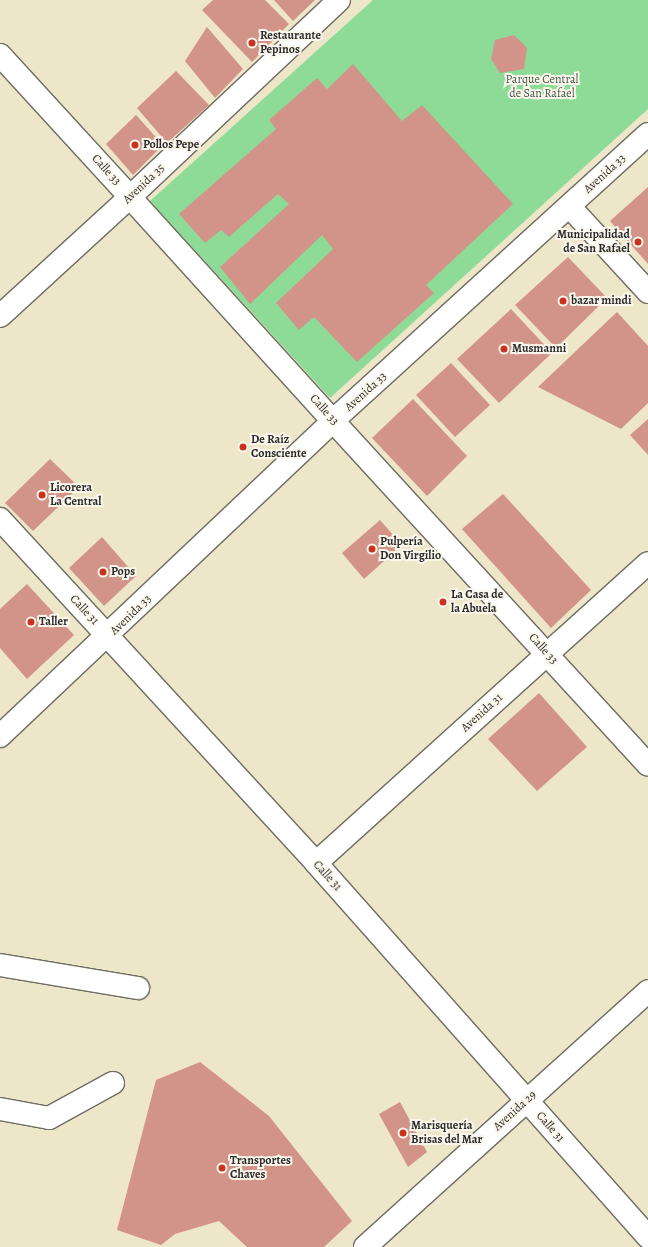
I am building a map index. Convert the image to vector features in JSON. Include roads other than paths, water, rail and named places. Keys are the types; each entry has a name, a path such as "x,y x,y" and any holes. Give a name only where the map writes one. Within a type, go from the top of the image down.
{"street":[{"name":"Avenida 35","path":"0,316 130,197 339,0"},
{"name":"Calle 33","path":"0,55 548,654 648,766"},
{"name":"Avenida 33","path":"0,736 109,637 334,421 648,134"},
{"path":"570,206 648,292"},
{"name":"Calle 31","path":"0,519 316,863 648,1237"},
{"name":"Avenida 31","path":"316,863 648,563"},
{"path":"0,965 138,988"},
{"name":"Avenida 29","path":"365,1247 648,991"},
{"path":"0,1109 49,1118 113,1083"}],"place":[{"name":"Restaurante Pepinos","path":"252,43"},
{"name":"Pollos Pepe","path":"135,145"},
{"name":"Municipalidad de San Rafael","path":"638,242"},
{"name":"bazar mindi","path":"563,301"},
{"name":"Musmanni","path":"504,349"},
{"name":"De Raíz Consciente","path":"243,447"},
{"name":"Licorera La Central","path":"42,495"},
{"name":"Pulpería Don Virgilio","path":"372,549"},
{"name":"Pops","path":"103,572"},
{"name":"La Casa de la Abuela","path":"443,602"},
{"name":"Taller","path":"31,622"},
{"name":"Marisquería Brisas del Mar","path":"403,1133"},
{"name":"Transportes Chaves","path":"222,1168"}],"park label":[{"name":"Parque Central de San Rafael","path":"542,87"}]}
